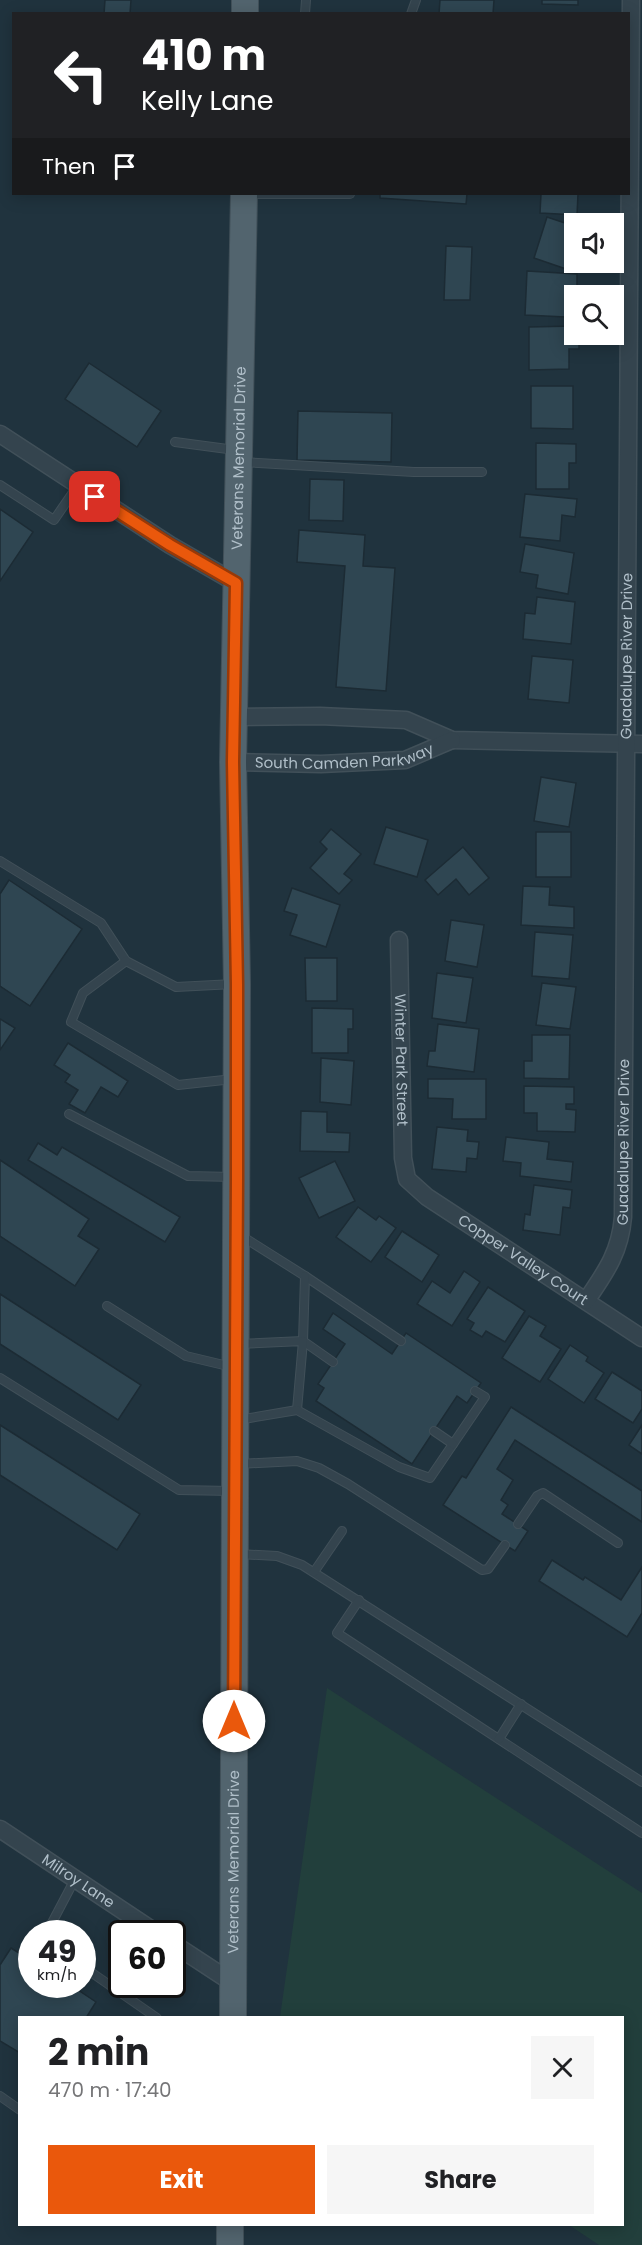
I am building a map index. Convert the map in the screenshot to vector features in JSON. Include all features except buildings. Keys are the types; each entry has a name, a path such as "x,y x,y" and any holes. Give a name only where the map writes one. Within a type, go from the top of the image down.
{"main road":[{"name":"Veterans Memorial Drive","path":"232,2016 237,1234 237,984 233,762 244,195"},
{"path":"230,2226 230,2245"}],"street":[{"name":"Guadalupe River Drive","path":"586,1301 612,1263 622,1236 634,744 636,135 630,0"},
{"path":"0,435 170,545 236,583"},
{"name":"South Camden Parkway","path":"234,717 320,716 405,720 452,740 634,744"},
{"name":"South Camden Parkway","path":"233,762 321,764 405,760 452,740"},
{"name":"Winter Park Street","path":"399,940 403,1158 407,1179"},
{"name":"Copper Valley Court","path":"407,1179 427,1197 642,1338"},
{"name":"Milroy Lane","path":"0,1829 137,1920"},
{"path":"186,1952 233,1983"}],"lane":[{"path":"175,442 239,456 414,472 482,472"},
{"path":"0,485 54,520 78,485"},
{"path":"0,861 101,923 126,961 176,987 237,984"},
{"path":"126,961 83,993 70,1022 178,1085 237,1078"},
{"path":"69,1114 188,1176 237,1178"},
{"path":"237,1234 305,1276 401,1341"},
{"path":"297,1410 303,1341 305,1276"},
{"path":"107,1306 186,1356 236,1356 303,1341 333,1362"},
{"path":"0,1378 179,1490 235,1491"},
{"path":"235,1421 297,1410 399,1467 430,1479 485,1398 475,1391"},
{"path":"434,1431 453,1444"},
{"path":"235,1464 297,1461 319,1468 348,1484 482,1570 488,1569 505,1545"},
{"path":"518,1524 537,1496 543,1493 618,1543"},
{"path":"314,1572 342,1531"},
{"path":"234,1554 277,1556 302,1565 642,1782"},
{"path":"359,1600 337,1633 642,1833"},
{"path":"499,1739 521,1704"},
{"path":"53,1920 75,1879"},
{"path":"96,1976 154,2016"},
{"path":"0,2096 18,2109"}],"green space":[{"path":"327,1688 642,1893 642,2245 599,2245 570,2226 624,2226 624,2016 280,2016"}],"route":[{"path":"95,497 170,545 236,583 233,762 237,984 234,1721"}]}
